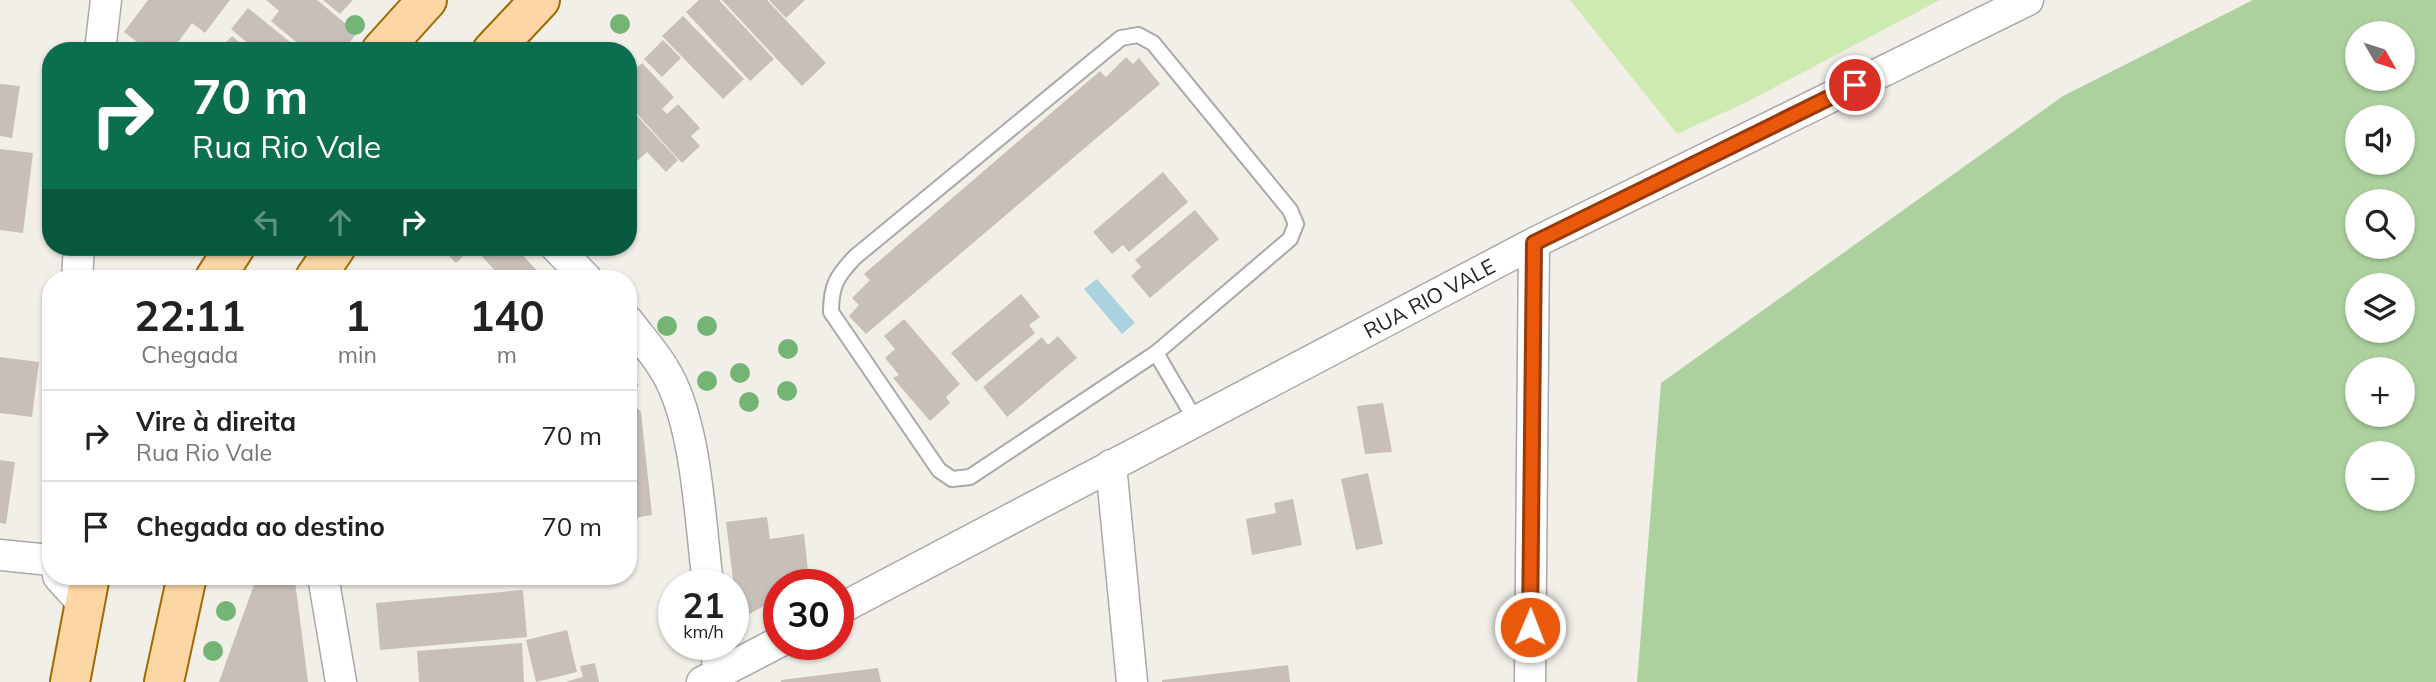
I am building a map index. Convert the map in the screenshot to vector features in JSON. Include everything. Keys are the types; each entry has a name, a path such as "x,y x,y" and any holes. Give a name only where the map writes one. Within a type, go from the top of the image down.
{"main road":[{"path":"389,42 427,0"},
{"path":"500,42 540,0"},
{"path":"164,682 185,585"},
{"path":"70,682 87,590"}],"street":[{"path":"101,42 106,0"},
{"name":"RUA RIO VALE","path":"854,602 1534,243 2028,0"},
{"path":"1530,682 1534,243"},
{"path":"565,256 578,270"},
{"path":"637,333 665,370 681,407 691,447 706,569"},
{"path":"1111,465 1132,682"},
{"path":"0,555 42,561"},
{"path":"325,585 341,682"},
{"path":"713,679 763,651"},
{"path":"713,679 714,660"}],"lane":[{"path":"1138,34 1153,43 1290,210 1296,224 1290,239 1156,353 971,477 953,479 939,470 831,312 831,291 840,272 855,257 1121,38 1138,34"},
{"path":"1156,353 1196,421"}],"green space":[{"path":"1570,0 1940,0 1745,103 1677,134"},
{"path":"2253,0 2436,0 2436,682 1637,682 1661,383 2063,96"}],"water":[{"path":"1097,279 1135,323 1122,334 1084,289"}],"building":[{"path":"148,0 230,0 205,33 192,23 178,42 137,42 124,32"},
{"path":"266,0 317,0 357,33 350,42 296,42 271,21 279,11"},
{"path":"323,0 353,0 340,14"},
{"path":"699,0 719,0 774,59 750,81 686,12"},
{"path":"722,0 767,0 826,63 802,86"},
{"path":"769,0 805,0 786,18"},
{"path":"248,8 290,42 246,42 231,29"},
{"path":"683,16 744,79 723,99 662,36"},
{"path":"232,36 239,42 226,42"},
{"path":"663,40 681,58 662,77 644,59"},
{"path":"1126,57 1133,64 1139,58 1160,84 866,334 849,316 859,305 852,298 870,280 864,274 1100,71 1106,77"},
{"path":"642,63 674,97 662,109 667,114 678,104 700,128 691,136 700,146 682,163 637,114 637,67"},
{"path":"0,84 20,86 12,138 0,136"},
{"path":"637,116 678,160 666,172 647,152 637,161"},
{"path":"0,149 33,153 23,233 0,230"},
{"path":"1163,172 1188,202 1129,252 1123,245 1112,254 1093,232"},
{"path":"1195,210 1219,239 1150,298 1131,276 1141,267 1135,260"},
{"path":"449,256 463,256 456,263"},
{"path":"481,256 523,256 537,270 495,270"},
{"path":"1021,294 1040,317 1029,325 1035,333 976,382 951,353"},
{"path":"904,319 960,384 946,397 950,403 930,421 893,378 899,375 885,358 895,349 884,336"},
{"path":"1058,336 1077,358 1007,417 983,387 1042,337 1048,345"},
{"path":"0,357 39,362 32,417 0,413"},
{"path":"1383,403 1392,452 1365,454 1357,406"},
{"path":"637,408 641,412 652,515 637,518"},
{"path":"0,460 15,462 6,524 0,523"},
{"path":"1368,473 1383,544 1356,550 1341,479"},
{"path":"1293,499 1302,545 1252,555 1246,519 1276,513 1274,503"},
{"path":"767,517 770,539 804,534 808,569 763,569 763,607 749,614 749,569 732,569 726,522"},
{"path":"254,585 296,585 308,682 219,682"},
{"path":"523,590 527,637 380,650 376,603"},
{"path":"567,630 577,672 536,682 526,640"},
{"path":"522,643 524,682 419,682 417,651"},
{"path":"595,663 599,682 565,682 583,677 580,666"},
{"path":"1288,665 1290,682 1162,682 1162,680"},
{"path":"878,668 881,682 781,682 781,680"}],"route":[{"path":"1530,627 1534,243 1855,85"}]}
